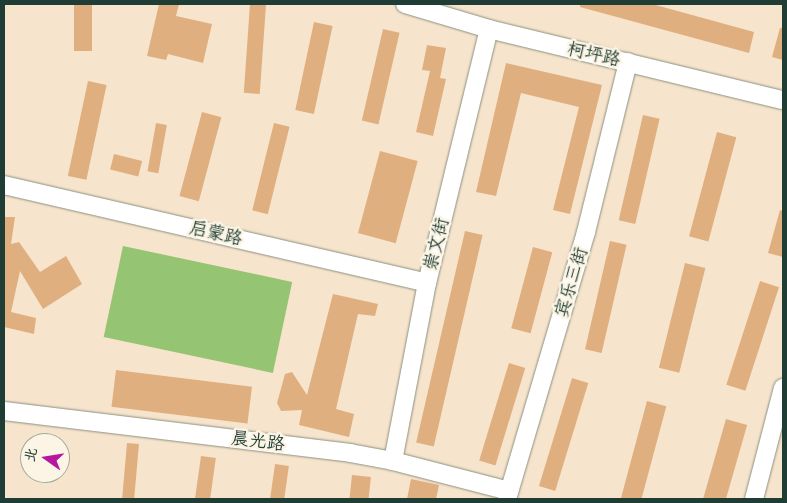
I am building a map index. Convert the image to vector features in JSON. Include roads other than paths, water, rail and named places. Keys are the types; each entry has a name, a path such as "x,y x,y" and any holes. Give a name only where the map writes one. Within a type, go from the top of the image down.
{"street":[{"name":"柯坪路","path":"405,4 489,29 783,100"},
{"name":"崇文街","path":"393,461 427,283 489,29"},
{"name":"宾乐三街","path":"508,495 586,232 628,62"},
{"name":"启蒙路","path":"4,185 427,283"},
{"path":"754,499 783,388"},
{"name":"晨光路","path":"4,410 393,461 508,495"}]}
